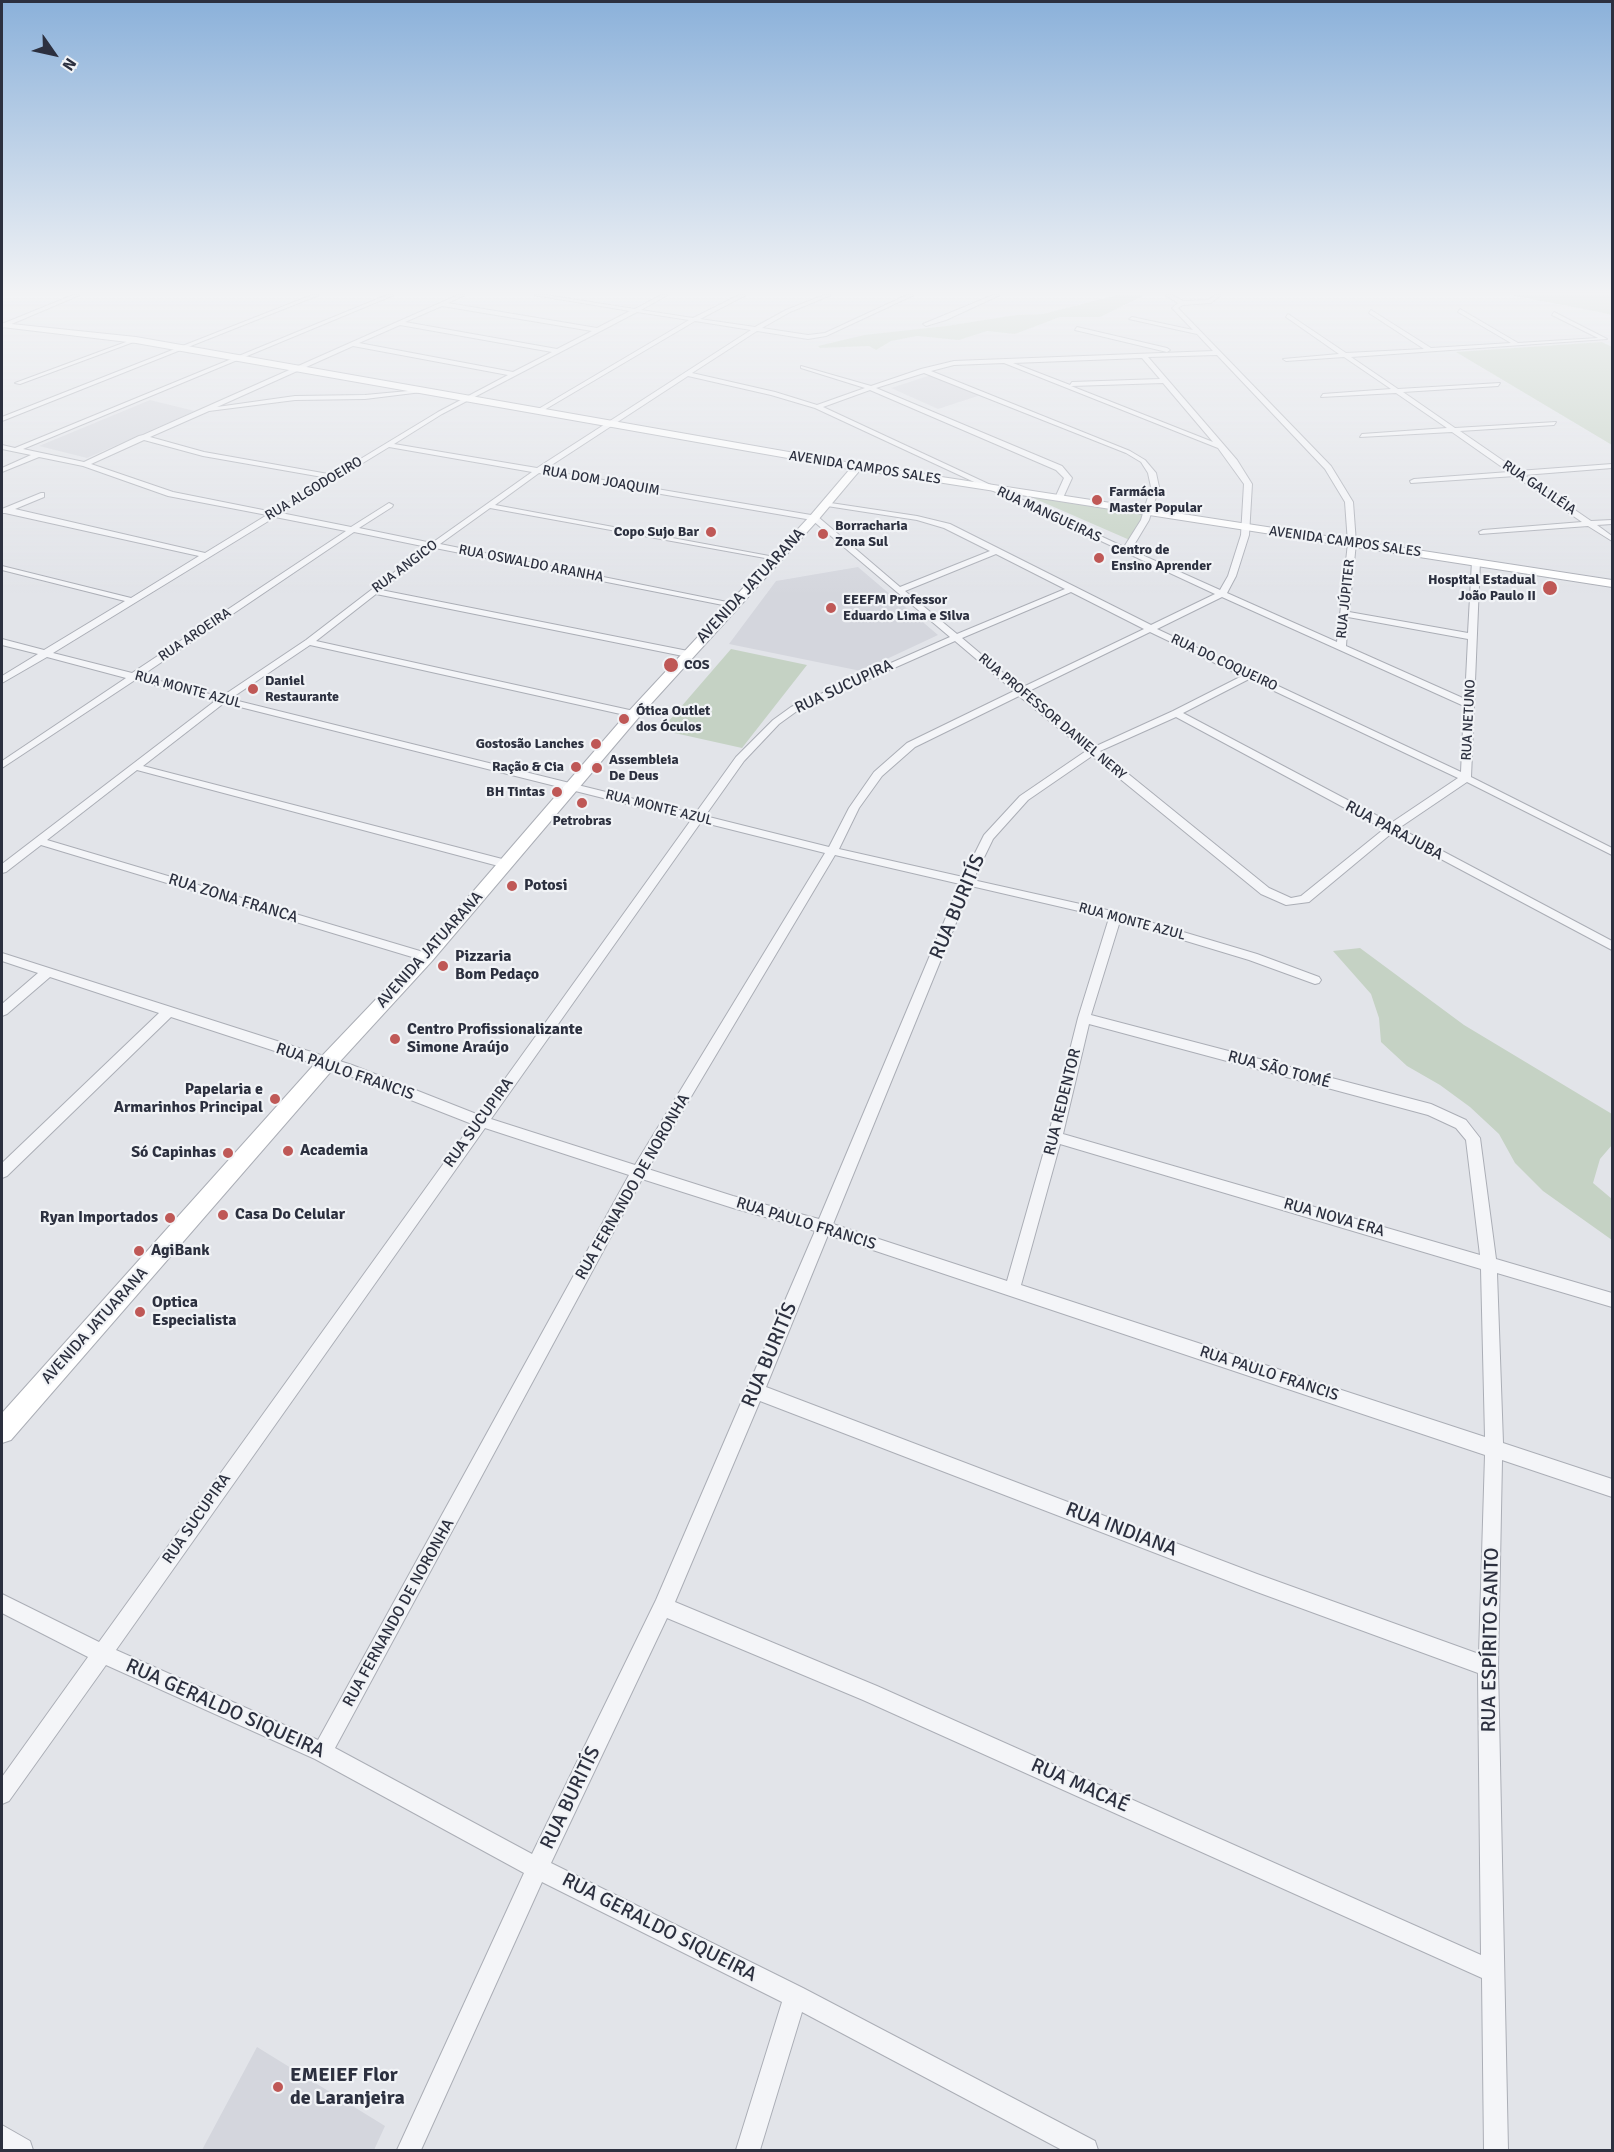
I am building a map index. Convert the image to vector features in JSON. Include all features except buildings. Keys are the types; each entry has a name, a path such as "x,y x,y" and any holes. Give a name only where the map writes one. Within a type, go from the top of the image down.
{"street":[{"path":"2,418 60,395"},
{"path":"18,449 147,395"},
{"path":"85,464 235,395"},
{"path":"201,411 295,398 386,395"},
{"name":"AVENIDA CAMPOS SALES","path":"442,395 857,467 1244,528 1479,561 1506,561 1612,577"},
{"name":"RUA ALGODOEIRO","path":"2,680 204,555 471,395"},
{"path":"537,412 565,395"},
{"name":"RUA ANGICO","path":"2,869 222,700 309,642 434,545 539,470 653,395"},
{"name":"RUA MANGUEIRAS","path":"782,395 817,407 1126,551 1470,705"},
{"path":"817,407 848,395"},
{"path":"890,395 1059,468 1067,474 1068,478 1059,498"},
{"path":"987,395 1128,452 1143,461 1152,473 1155,487 1148,513 1126,551"},
{"path":"1092,395 1221,448"},
{"path":"1176,395 1248,484 1238,560 1222,594"},
{"name":"RUA JÚPITER","path":"1260,395 1336,479 1349,502 1352,543 1341,646"},
{"path":"1323,396 1330,395"},
{"name":"RUA GALILÉIA","path":"1403,395 1612,539"},
{"path":"1362,436 1554,423"},
{"path":"141,438 202,454 334,477"},
{"name":"RUA DOM JOAQUIM","path":"387,445 814,518"},
{"name":"RUA OSWALDO ARANHA","path":"2,447 85,464 158,491 733,604"},
{"path":"2,470 39,454"},
{"path":"1414,481 1612,466"},
{"name":"AVENIDA JATUARANA","path":"2,1431 327,1063 426,957 574,788 634,714 827,504 857,467"},
{"path":"4,511 41,495"},
{"name":"RUA DO COQUEIRO","path":"827,504 930,521 956,530 1151,629 1466,778 1612,852"},
{"name":"RUA AROEIRA","path":"2,765 389,506"},
{"path":"490,506 776,558"},
{"path":"4,511 204,555"},
{"name":"RUA PROFESSOR DANIEL NERY","path":"814,518 1019,691 1264,891 1284,900 1298,902"},
{"path":"1483,532 1612,522"},
{"path":"899,590 997,551"},
{"name":"AVENIDA CAMPOS SALES","path":"1479,561 1494,566 1612,584"},
{"name":"RUA NETUNO","path":"1298,902 1310,896 1390,829 1466,778 1479,561"},
{"path":"2,568 130,600"},
{"name":"RUA SUCUPIRA","path":"2,1794 740,759 776,722 794,709 849,683 1071,589"},
{"path":"374,591 688,654"},
{"name":"RUA FERNANDO DE NORONHA","path":"322,1752 639,1171 832,851 869,785 911,745 1222,594"},
{"path":"1346,614 1473,637"},
{"name":"RUA MONTE AZUL","path":"2,642 574,788 832,851 1116,916 1253,957 1315,980"},
{"path":"309,642 634,714"},
{"name":"RUA BURITÍS","path":"409,2151 537,1868 663,1606 756,1391 988,837 1010,811 1037,787 1092,751 1176,713 1250,675"},
{"name":"RUA PARAJUBA","path":"1176,713 1612,946"},
{"path":"136,767 506,864"},
{"name":"RUA ZONA FRANCA","path":"40,841 426,957"},
{"name":"RUA REDENTOR","path":"1012,1289 1055,1137 1084,1018 1116,916"},
{"name":"RUA PAULO FRANCIS","path":"2,957 167,1013 327,1063 480,1121 733,1202 823,1227 1612,1488"},
{"path":"2,1011 48,972"},
{"path":"2,1172 167,1013"},
{"name":"RUA SÃO TOMÉ","path":"1084,1018 1431,1110 1452,1118 1469,1132"},
{"name":"RUA ESPÍRITO SANTO","path":"1469,1132 1475,1145 1489,1263 1494,1449 1488,1667 1496,2151"},
{"name":"RUA NOVA ERA","path":"1055,1137 1612,1300"},
{"name":"RUA INDIANA","path":"756,1391 1257,1583 1488,1667"},
{"name":"RUA GERALDO SIQUEIRA","path":"2,1603 101,1653 322,1752 537,1868 795,1996 1086,2151"},
{"name":"RUA MACAÉ","path":"663,1606 902,1707 1494,1972"},
{"path":"748,2151 795,1996"},
{"path":"2,2137 21,2151"}],"shaded area":[{"path":"908,395 980,395 938,409"},
{"path":"150,400 195,411 87,458 39,446"},
{"name":"EEEFM Professor Eduardo Lima e Silva","path":"858,567 938,635 861,671 729,644 776,581"},
{"name":"EMEIEF Flor de Laranjeira","path":"257,2047 385,2126 374,2150 202,2150"}],"green space":[{"path":"1529,395 1612,395 1612,445"},
{"path":"1031,497 1143,514 1132,541"},
{"path":"731,649 807,665 742,748 661,730"},
{"path":"1360,948 1464,1025 1612,1114 1612,1145 1600,1159 1593,1183 1612,1199 1612,1240 1543,1191 1515,1163 1499,1134 1470,1107 1440,1085 1407,1066 1381,1042 1379,1018 1371,994 1333,951"}],"place":[{"name":"Farmácia Master Popular","path":"1097,500"},
{"name":"Copo Sujo Bar","path":"711,532"},
{"name":"Borracharia Zona Sul","path":"823,534"},
{"name":"Centro de Ensino Aprender","path":"1099,558"},
{"name":"Hospital Estadual João Paulo II","path":"1550,588"},
{"name":"EEEFM Professor Eduardo Lima e Silva","path":"831,608"},
{"name":"COS","path":"671,665"},
{"name":"Daniel Restaurante","path":"253,689"},
{"name":"Ótica Outlet dos Óculos","path":"624,719"},
{"name":"Gostosão Lanches","path":"596,744"},
{"name":"Ração & Cia","path":"576,767"},
{"name":"Assembleia De Deus","path":"597,768"},
{"name":"BH Tintas","path":"557,792"},
{"name":"Petrobras","path":"582,803"},
{"name":"Potosi","path":"512,886"},
{"name":"Pizzaria Bom Pedaço","path":"443,966"},
{"name":"Centro Profissionalizante Simone Araújo","path":"395,1039"},
{"name":"Papelaria e Armarinhos Principal","path":"275,1099"},
{"name":"Academia","path":"288,1151"},
{"name":"Só Capinhas","path":"228,1153"},
{"name":"Casa Do Celular","path":"223,1215"},
{"name":"Ryan Importados","path":"170,1218"},
{"name":"AgiBank","path":"139,1251"},
{"name":"Optica Especialista","path":"140,1312"},
{"name":"EMEIEF Flor de Laranjeira","path":"278,2087"}]}
